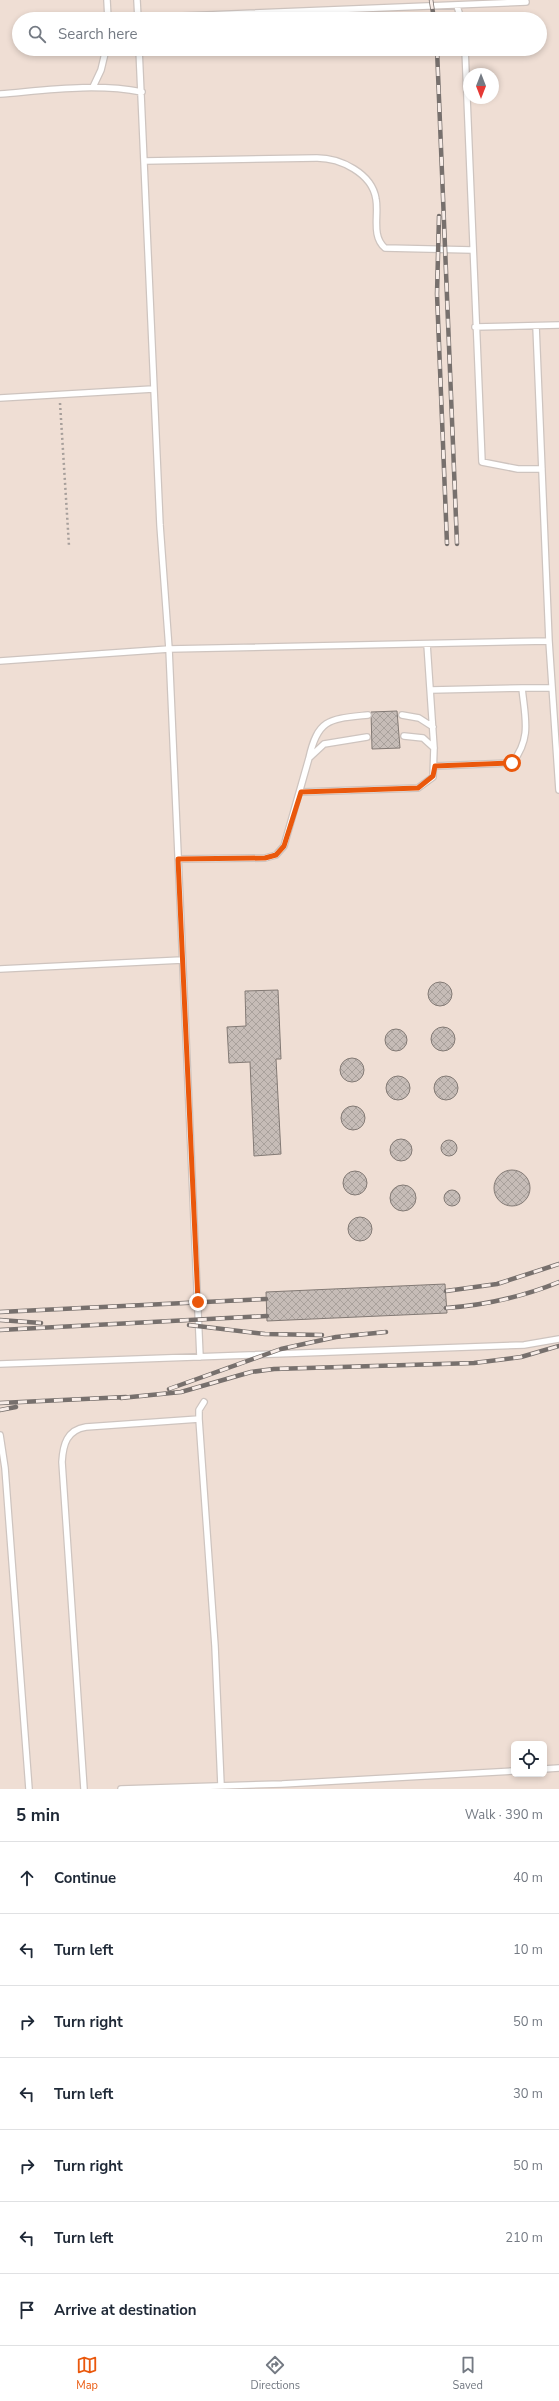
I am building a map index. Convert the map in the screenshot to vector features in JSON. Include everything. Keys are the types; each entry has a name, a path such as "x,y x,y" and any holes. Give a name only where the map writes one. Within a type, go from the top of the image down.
{"lane":[{"path":"107,0 108,12"},
{"path":"137,0 138,12"},
{"path":"310,12 526,2"},
{"path":"457,6 459,12"},
{"path":"93,87 101,70 104,56"},
{"path":"139,56 146,161 153,389 160,525 169,649 200,1357"},
{"path":"465,56 475,327 482,462 518,469 542,468"},
{"path":"0,94 93,87 115,87 142,92"},
{"path":"146,161 317,158 336,160 360,175 375,193 378,238 385,248 472,250"},
{"path":"475,327 559,324"},
{"path":"536,326 549,641 559,790"},
{"path":"0,398 153,389"},
{"path":"0,661 169,649 549,641"},
{"path":"301,792 418,788 433,776 435,766 427,644"},
{"path":"435,766 512,763 523,749 526,724 522,688"},
{"path":"431,690 552,688"},
{"path":"402,715 419,718 433,727"},
{"path":"178,859 265,858 276,855 284,846 301,792 314,737 323,725 340,718 368,716"},
{"path":"404,736 423,738 434,748"},
{"path":"309,758 324,744 367,737"},
{"path":"0,969 182,960"},
{"path":"0,1364 524,1345 559,1339"},
{"path":"204,1402 199,1410 199,1419 215,1646 221,1785"},
{"path":"84,1789 62,1462 65,1442 70,1434 77,1428 199,1419"},
{"path":"0,1435 5,1468 30,1789"},
{"path":"547,1769 559,1768"},
{"path":"121,1789 221,1785 282,1786 511,1771"}],"path":[{"path":"60,394 69,546"}],"shaded area":[{"path":"0,0 559,0 559,1789 0,1789"}],"building":[{"path":"397,711 400,748 372,749 371,712"},
{"path":"440,982 449,985 452,994 449,1003 440,1006 431,1003 428,994 431,985"},
{"path":"278,990 281,1059 276,1059 281,1154 254,1156 250,1062 229,1063 227,1027 246,1026 245,991"},
{"path":"443,1027 451,1031 455,1039 451,1047 443,1051 435,1047 431,1039 435,1031"},
{"path":"396,1029 404,1032 407,1040 404,1048 396,1051 388,1048 385,1040 388,1032"},
{"path":"352,1058 361,1061 364,1070 361,1079 352,1082 343,1079 340,1070 343,1061"},
{"path":"398,1076 403,1077 409,1083 409,1093 403,1099 398,1100 393,1099 387,1093 386,1088 387,1083 393,1077"},
{"path":"446,1076 451,1077 457,1083 457,1093 451,1099 446,1100 441,1099 435,1093 434,1088 435,1083 441,1077"},
{"path":"353,1106 362,1109 365,1118 362,1127 353,1130 344,1127 341,1118 344,1109"},
{"path":"401,1139 409,1142 412,1150 409,1158 401,1161 393,1158 390,1150 393,1142"},
{"path":"446,1140 452,1140 457,1145 455,1154 452,1156 446,1156 441,1151 441,1145"},
{"path":"516,1170 525,1175 529,1181 529,1195 525,1201 516,1206 508,1206 499,1201 495,1195 494,1184 499,1175 505,1171"},
{"path":"355,1171 363,1175 367,1183 363,1191 355,1195 347,1191 343,1183 347,1175"},
{"path":"403,1185 412,1189 416,1198 412,1207 403,1211 394,1207 390,1198 394,1189"},
{"path":"449,1190 455,1190 460,1195 458,1204 455,1206 449,1206 444,1201 444,1195"},
{"path":"360,1217 369,1220 372,1229 369,1238 360,1241 351,1238 348,1229 351,1220"},
{"path":"445,1284 447,1313 267,1321 266,1292"}],"railway":[{"path":"431,0 433,12"},
{"path":"437,56 457,544"},
{"path":"439,216 437,294 447,544"},
{"path":"446,1291 497,1284 559,1264"},
{"path":"446,1308 504,1300 559,1282"},
{"path":"0,1312 266,1299"},
{"path":"0,1330 267,1316"},
{"path":"0,1320 41,1323"},
{"path":"189,1325 265,1334 322,1335"},
{"path":"169,1389 281,1349 336,1337 386,1332"},
{"path":"121,1398 181,1392 251,1372 274,1369 474,1363 521,1357 559,1346"},
{"path":"0,1403 126,1397"},
{"path":"0,1410 16,1407"}],"route":[{"path":"198,1302 178,859 265,858 276,855 284,846 301,792 418,788 433,776 435,766 512,763"}]}
